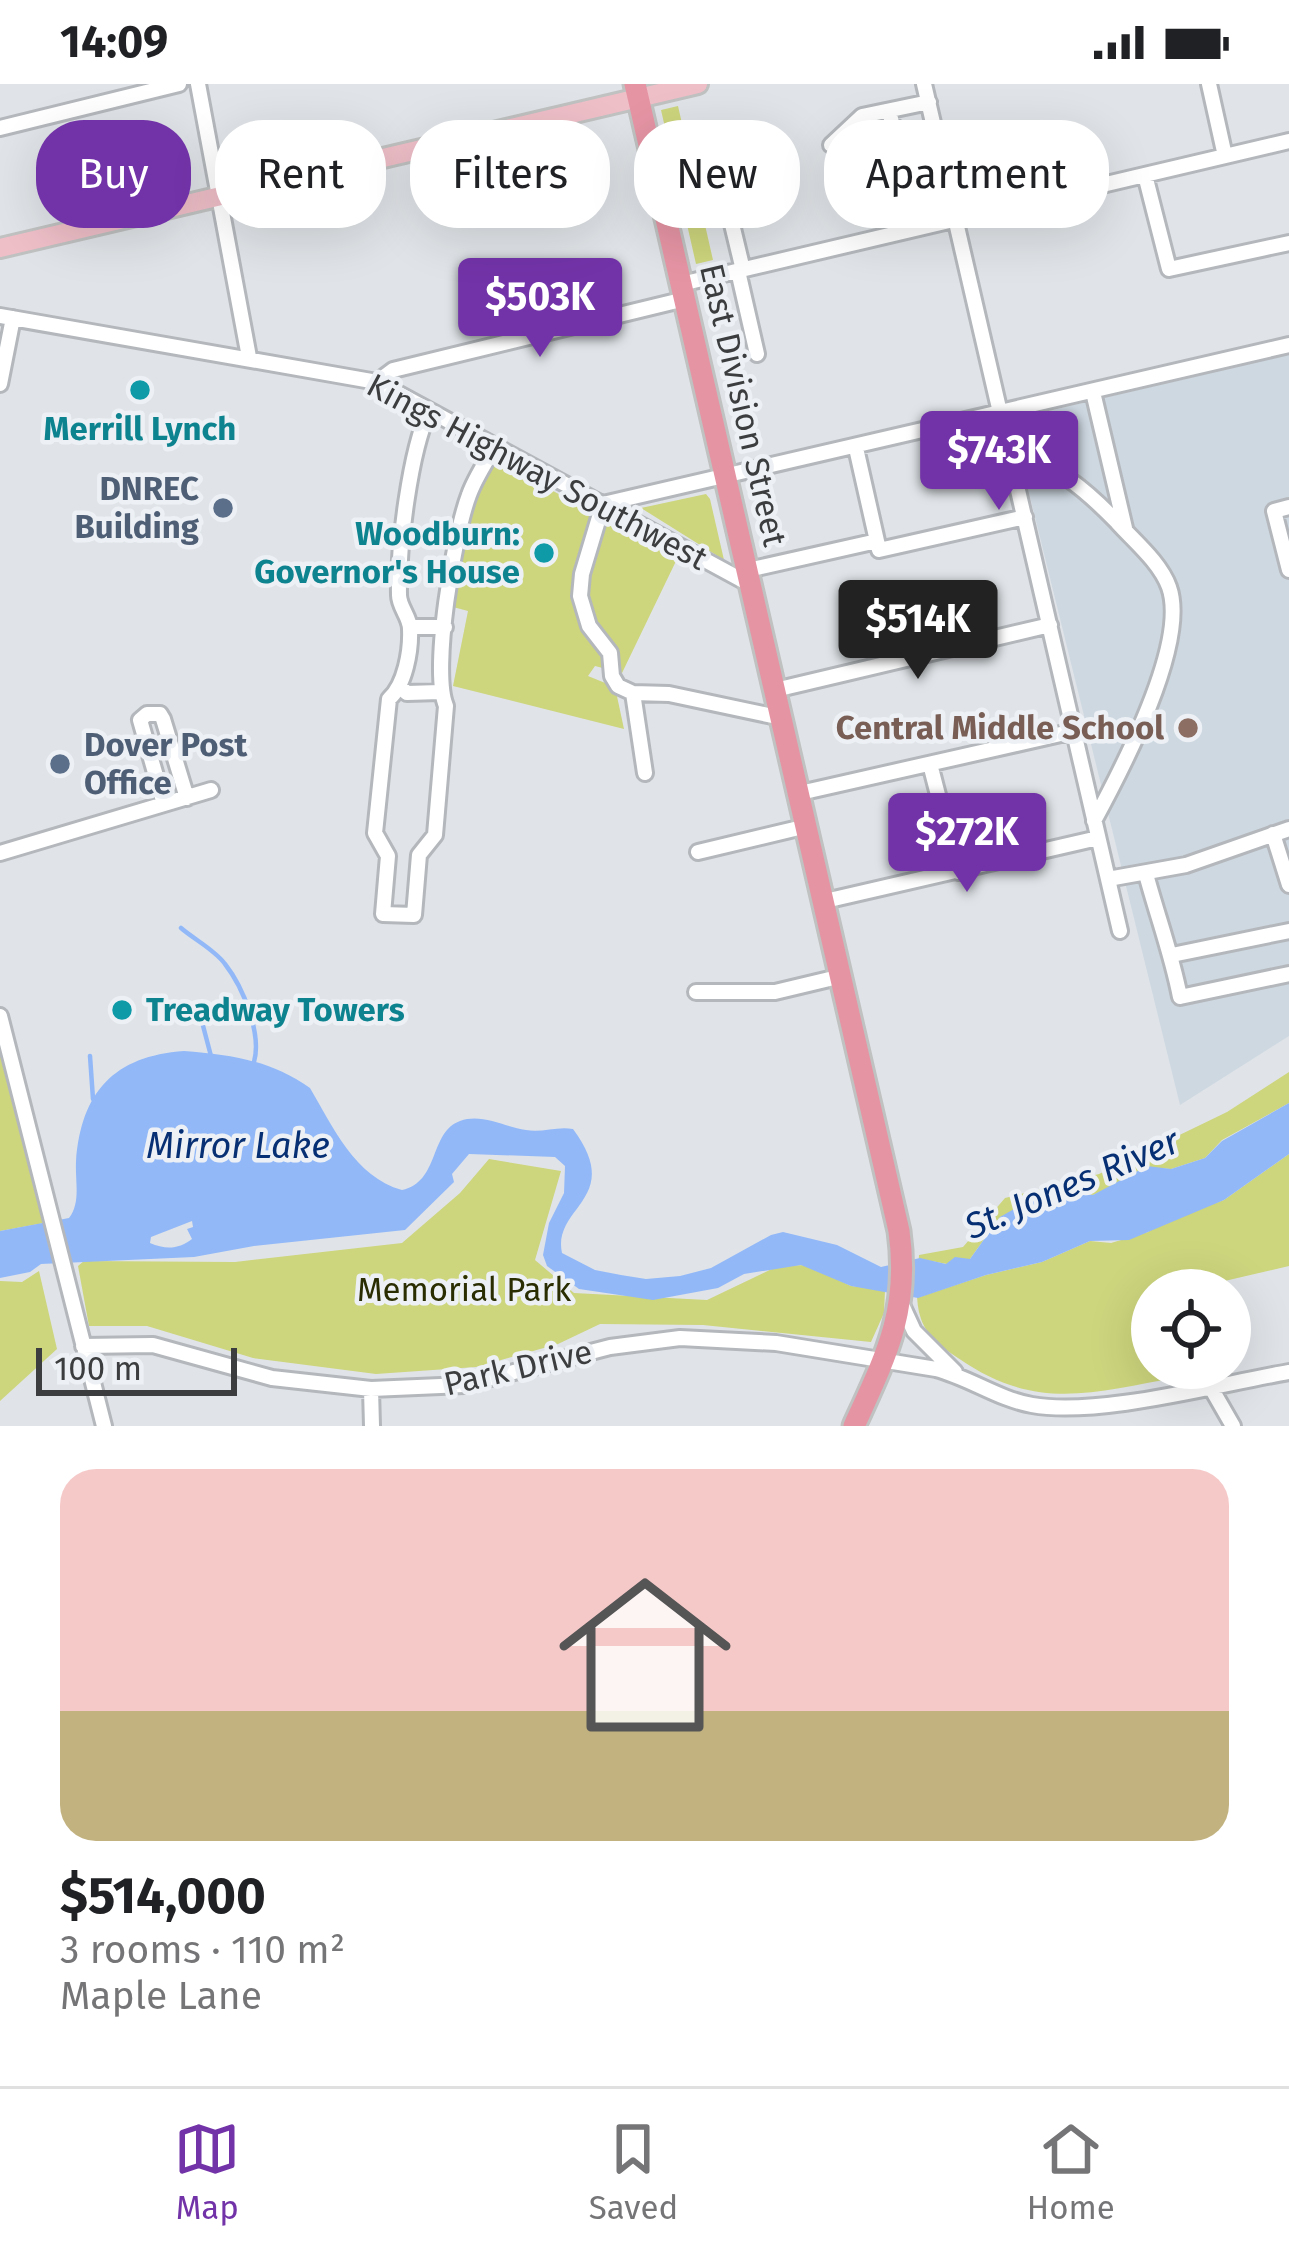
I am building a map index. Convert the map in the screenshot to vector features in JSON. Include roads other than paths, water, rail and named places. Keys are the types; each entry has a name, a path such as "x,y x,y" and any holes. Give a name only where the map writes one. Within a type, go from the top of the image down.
{"highway":[{"name":"East Division Street","path":"637,91 901,1245 902,1305 884,1360"},
{"path":"854,1426 884,1360"}],"main road":[{"path":"386,154 637,91 698,84"},
{"path":"0,248 215,197"}],"street":[{"path":"0,128 179,84"},
{"path":"198,84 215,171"},
{"path":"924,84 933,120"},
{"path":"1209,84 1225,156"},
{"path":"858,120 929,102"},
{"path":"889,111 891,120"},
{"path":"1109,183 1289,141"},
{"path":"1145,175 1169,269 1289,243"},
{"path":"226,228 249,358"},
{"path":"731,228 757,354"},
{"path":"377,382 393,370 683,292 740,270 919,228"},
{"path":"959,228 1120,931"},
{"path":"0,384 7,317"},
{"name":"Kings Highway Southwest","path":"7,317 377,382 749,578"},
{"path":"782,718 669,694 633,693 618,686 611,676 610,652 589,626 580,596 603,504 1289,346"},
{"path":"1094,392 1126,532"},
{"path":"429,411 409,495 398,600 410,626 401,688 389,698 375,833 388,856 383,914 414,914 419,855 435,835 446,706 440,692 458,530 494,446"},
{"path":"856,448 879,550 1025,517"},
{"path":"1010,454 1040,461 1064,474 1126,532 1164,576 1171,595 1171,623 1148,708 1094,820"},
{"path":"1289,507 1274,511 1289,570"},
{"path":"749,578 877,541"},
{"path":"775,690 1050,625"},
{"path":"410,626 445,627"},
{"path":"401,688 407,693 440,692"},
{"path":"633,693 645,773"},
{"path":"164,804 140,720 147,714 160,714 163,719 187,798"},
{"path":"800,793 1074,731"},
{"path":"930,764 958,872"},
{"path":"0,853 212,790"},
{"path":"698,852 807,826"},
{"path":"1108,879 1186,866 1289,829"},
{"path":"1273,834 1289,885"},
{"path":"825,901 1098,838"},
{"path":"1146,874 1180,997 1289,974"},
{"path":"1172,956 1289,931"},
{"path":"696,992 775,992 842,976"},
{"path":"0,1016 104,1426"},
{"path":"902,1305 914,1331 958,1375 1009,1400 1048,1408 1089,1406 1192,1389"},
{"name":"Park Drive","path":"83,1346 153,1345 272,1378 371,1389 464,1385 610,1347 680,1338 748,1340 958,1375"},
{"path":"1251,1379 1289,1372"},
{"path":"371,1389 372,1426"},
{"path":"1212,1389 1233,1426"}],"water":[{"name":"Mirror Lake","path":"184,1051 234,1057 295,1079 310,1088 358,1162 402,1190 423,1177 443,1135 460,1121 485,1120 532,1131 573,1129 592,1171 590,1187 562,1237 562,1253 595,1270 646,1279 711,1268 783,1232 837,1245 881,1267 920,1258 946,1264 955,1257 970,1259 1000,1217 1047,1190 1093,1195 1147,1166 1171,1169 1205,1158 1222,1141 1289,1103 1289,1154 1224,1200 1129,1240 1090,1241 1042,1262 918,1298 851,1286 801,1265 744,1274 718,1288 653,1300 579,1289 547,1266 543,1255 549,1223 564,1193 565,1166 555,1157 469,1154 452,1174 454,1182 405,1230 194,1257 41,1264 30,1272 0,1278 0,1231 69,1218 73,1212 79,1137 94,1097 120,1070 159,1054","holes":["192,1221 193,1227 187,1229 192,1239 182,1245 150,1243 151,1237"]}],"waterway":[{"path":"181,928 221,959 238,985 253,1025 254,1062"},
{"path":"197,1003 211,1056"},
{"path":"90,1056 93,1099"}],"place":[{"name":"Merrill Lynch","path":"140,390"},
{"name":"DNREC Building","path":"223,508"},
{"name":"Woodburn: Governor's House","path":"544,553"},
{"name":"Central Middle School","path":"1188,728"},
{"name":"Dover Post Office","path":"60,764"},
{"name":"Treadway Towers","path":"122,1010"}],"water label":[{"name":"St. Jones River","path":"1072,1184"}],"park label":[{"name":"Memorial Park","path":"464,1290"}]}
